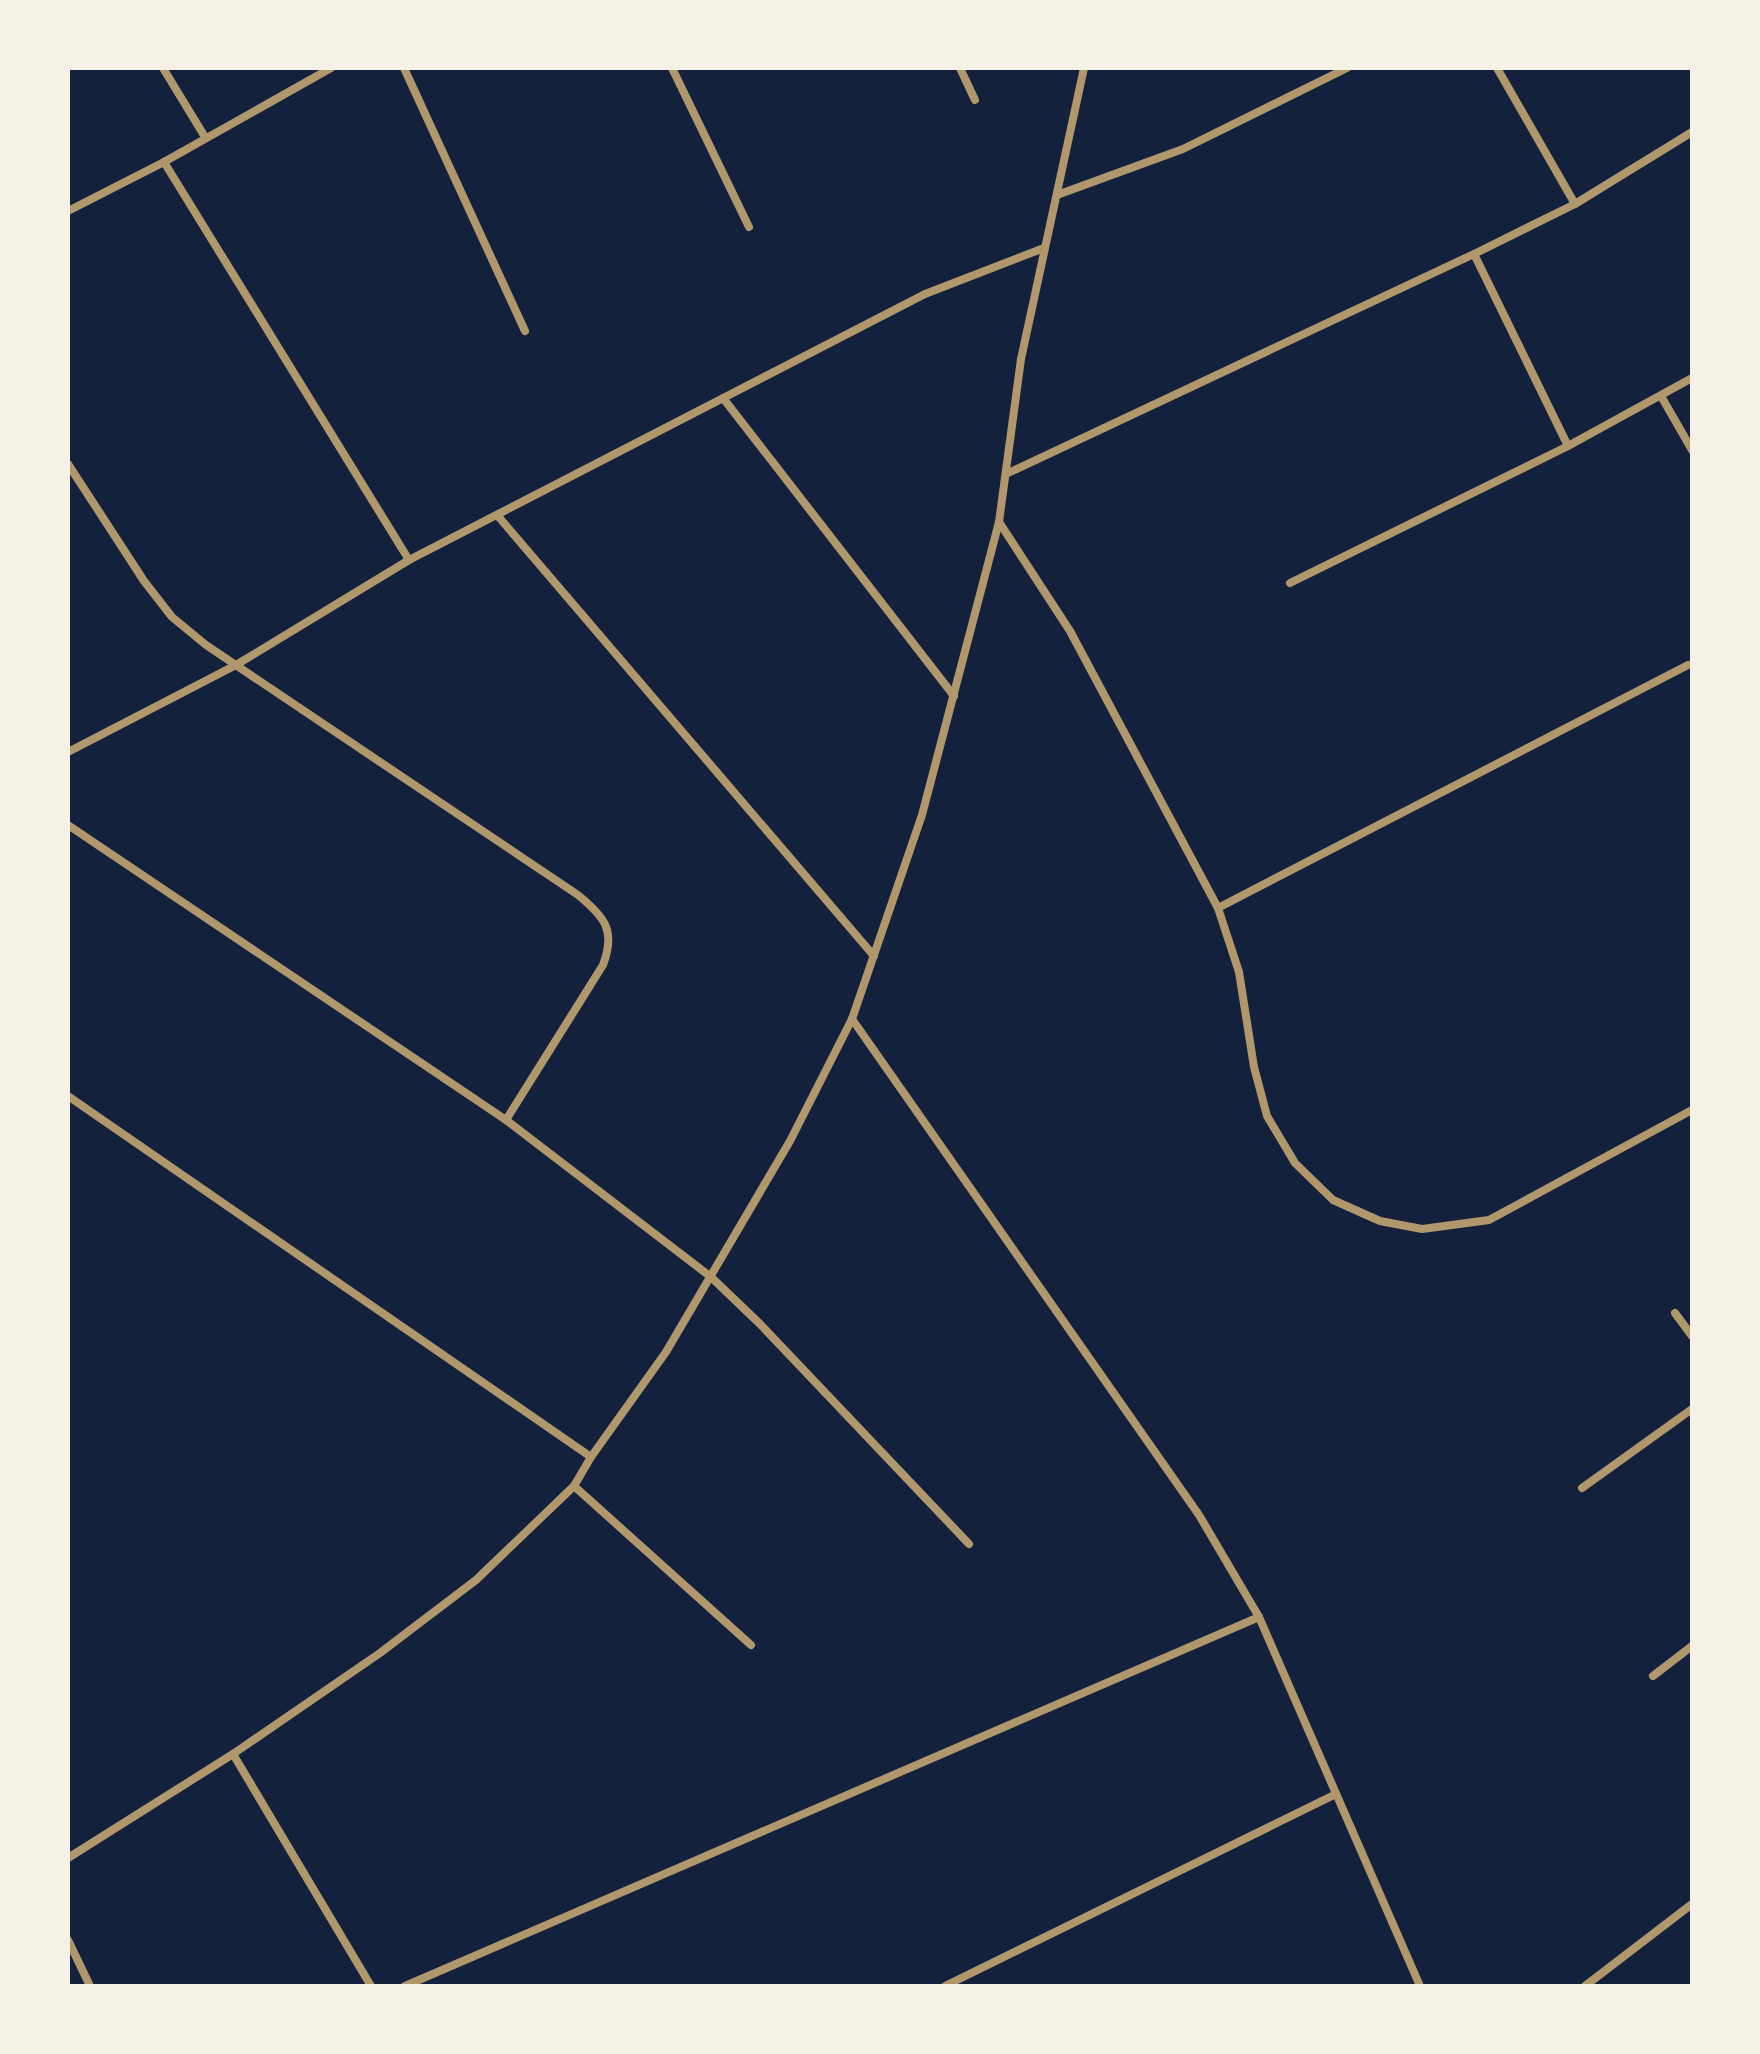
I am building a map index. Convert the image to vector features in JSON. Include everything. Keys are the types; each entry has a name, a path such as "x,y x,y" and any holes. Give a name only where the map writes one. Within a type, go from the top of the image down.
{"street":[{"path":"163,68 205,137"},
{"path":"68,211 164,162 331,68"},
{"path":"404,68 525,331"},
{"path":"672,68 749,227"},
{"path":"960,68 975,100"},
{"path":"68,1858 233,1754 380,1653 476,1580 574,1486 666,1352 790,1141 852,1019 922,815 999,522 1021,359 1084,68"},
{"path":"1057,195 1183,149 1347,68"},
{"path":"1497,68 1575,204"},
{"path":"1006,474 1575,204 1692,132"},
{"path":"164,162 409,560"},
{"path":"68,752 236,665 409,560 925,294 1044,248"},
{"path":"1474,254 1568,446"},
{"path":"1290,583 1568,446 1692,378"},
{"path":"1661,396 1692,450"},
{"path":"723,398 954,696"},
{"path":"68,464 144,581 172,617 236,665 597,910 608,928 610,947 603,965 506,1120"},
{"path":"497,515 874,956"},
{"path":"999,522 1070,631 1218,908 1239,972 1254,1067 1267,1116 1295,1163 1333,1200 1380,1221 1422,1229 1489,1220 1692,1110"},
{"path":"1218,908 1688,665"},
{"path":"68,825 506,1120 711,1277 760,1324 969,1544"},
{"path":"852,1019 1199,1515 1259,1617 1420,1986"},
{"path":"68,1096 591,1457"},
{"path":"1675,1313 1692,1336"},
{"path":"1582,1488 1692,1409"},
{"path":"574,1486 751,1645"},
{"path":"405,1986 1259,1617"},
{"path":"1653,1676 1692,1646"},
{"path":"233,1754 371,1986"},
{"path":"945,1986 1336,1794"},
{"path":"1585,1986 1692,1904"},
{"path":"68,1940 90,1986"}]}
